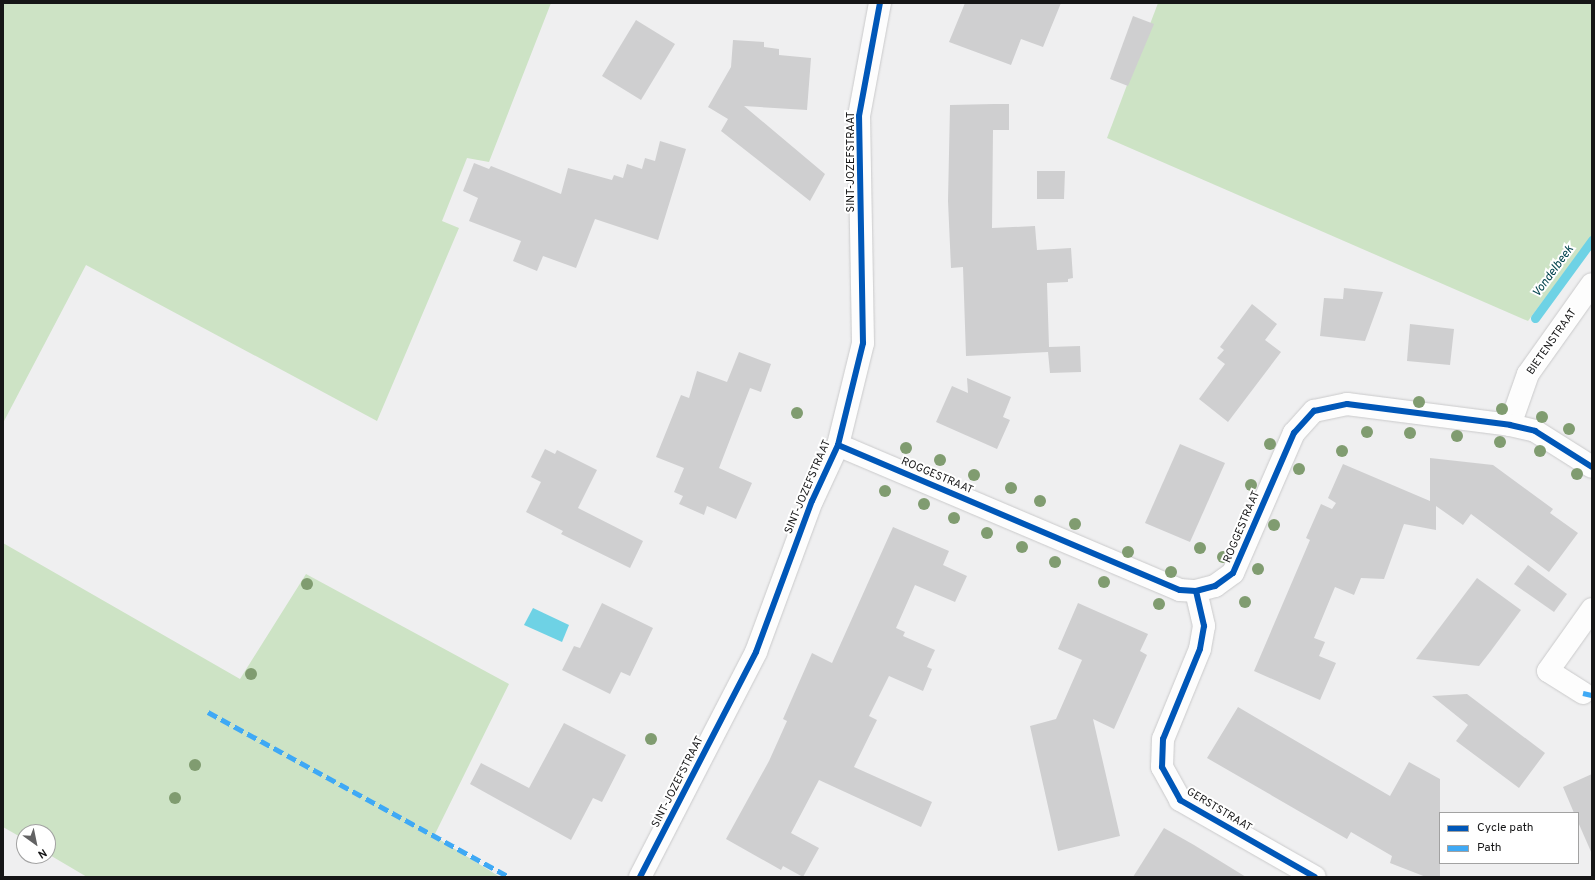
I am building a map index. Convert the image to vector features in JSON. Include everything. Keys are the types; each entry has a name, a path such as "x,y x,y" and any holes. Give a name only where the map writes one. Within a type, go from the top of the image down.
{"street":[{"name":"SINT-JOZEFSTRAAT","path":"640,877 756,652 812,501 838,445 863,343 860,116 880,3"},
{"name":"BIETENSTRAAT","path":"1510,425 1528,374 1592,284"},
{"name":"ROGGESTRAAT","path":"838,445 1180,590 1196,591 1215,586 1233,573 1294,433 1314,411 1347,404 1510,425 1535,431 1592,467"},
{"name":"GERSTSTRAAT","path":"1196,591 1204,626 1200,649 1163,739 1162,767 1180,800 1315,877"},
{"path":"1583,693 1548,671 1592,609"}],"green space":[{"path":"3,3 551,3 489,162 467,158 442,221 459,228 377,421 86,265 3,423"},
{"path":"1158,3 1592,3 1592,235 1528,321 1107,138"},
{"path":"3,543 240,679 306,574 509,684 434,836 500,877 87,877 56,859 56,824 16,824 16,834 3,827"}],"water":[{"path":"533,608 569,625 562,642 524,625"}],"building":[{"path":"965,3 1061,3 1043,47 1021,39 1011,65 949,42"},
{"path":"1133,16 1154,24 1128,86 1110,79"},
{"path":"636,20 675,44 641,100 602,76"},
{"path":"733,40 764,42 764,47 779,49 779,55 811,58 807,110 744,106 825,174 810,201 721,131 728,119 708,107 731,67"},
{"path":"1009,104 1009,130 993,130 992,228 1035,226 1037,250 1071,248 1073,278 1068,279 1068,282 1047,283 1049,347 1080,346 1081,372 1050,373 1048,352 966,356 963,267 951,268 948,201 950,105"},
{"path":"660,141 686,149 658,240 595,219 576,268 543,256 537,271 513,261 521,241 469,221 478,198 463,191 474,163 489,169 491,166 561,194 568,168 612,180 614,175 623,178 627,164 642,169 645,158 655,161"},
{"path":"1037,171 1065,171 1064,199 1037,199"},
{"path":"1344,288 1383,292 1365,341 1320,336 1324,298 1343,299"},
{"path":"1252,304 1277,324 1265,340 1281,352 1228,422 1199,399 1225,364 1217,358 1224,350 1220,347"},
{"path":"1410,324 1454,329 1450,365 1407,361"},
{"path":"739,352 771,364 761,392 750,388 719,468 752,483 736,519 707,506 704,515 679,504 683,496 674,492 684,468 656,457 681,395 689,398 697,371 727,382"},
{"path":"967,378 1011,397 1003,417 1010,420 997,449 936,422 952,386 968,393"},
{"path":"1180,444 1225,463 1190,542 1145,523"},
{"path":"545,449 555,454 557,450 597,470 578,508 643,541 630,568 561,534 563,531 526,512 541,482 531,477"},
{"path":"1430,458 1493,465 1553,509 1550,513 1578,533 1549,572 1471,514 1463,525 1436,506 1436,530 1404,524 1384,579 1361,578 1354,595 1335,587 1314,638 1325,642 1319,656 1336,663 1320,700 1254,671 1310,540 1306,538 1321,504 1332,509 1336,503 1328,498 1343,464 1430,501"},
{"path":"893,527 949,551 943,565 967,576 955,602 915,585 896,628 905,632 903,636 935,650 927,667 932,669 923,691 889,676 869,716 877,720 854,767 932,802 921,827 819,780 791,833 819,848 803,877 783,866 781,870 726,839 769,761 787,721 783,719 812,653 832,663"},
{"path":"1528,565 1567,594 1554,612 1514,584"},
{"path":"1477,578 1521,610 1490,652 1479,666 1416,659"},
{"path":"602,603 653,628 630,676 621,672 610,694 562,670 574,646 580,648"},
{"path":"1078,603 1148,634 1140,651 1147,655 1114,729 1093,719 1120,836 1058,851 1030,726 1056,719 1082,660 1058,649"},
{"path":"1467,694 1545,753 1519,788 1456,741 1468,725 1432,696"},
{"path":"1238,707 1390,796 1409,762 1440,779 1440,877 1426,877 1390,863 1392,856 1351,832 1347,839 1207,758"},
{"path":"564,723 626,755 602,802 593,798 571,840 470,784 481,763 529,788"},
{"path":"1592,774 1592,854 1579,824 1579,812 1574,812 1563,787"},
{"path":"1164,828 1194,845 1246,877 1133,877"}],"waterway":[{"name":"Vondelbeek","path":"1535,318 1592,240"}],"marked path":[{"path":"1583,693 1592,695"},
{"path":"208,712 509,877"}],"cycle path":[{"path":"640,877 756,652 812,501 838,445 863,343 859,116 880,3"},
{"path":"838,445 1180,590 1196,591 1215,586 1233,573 1294,433 1314,411 1347,404 1510,425 1535,431 1592,467"},
{"path":"1196,591 1204,626 1200,649 1163,739 1162,767 1180,800 1315,877"}]}
